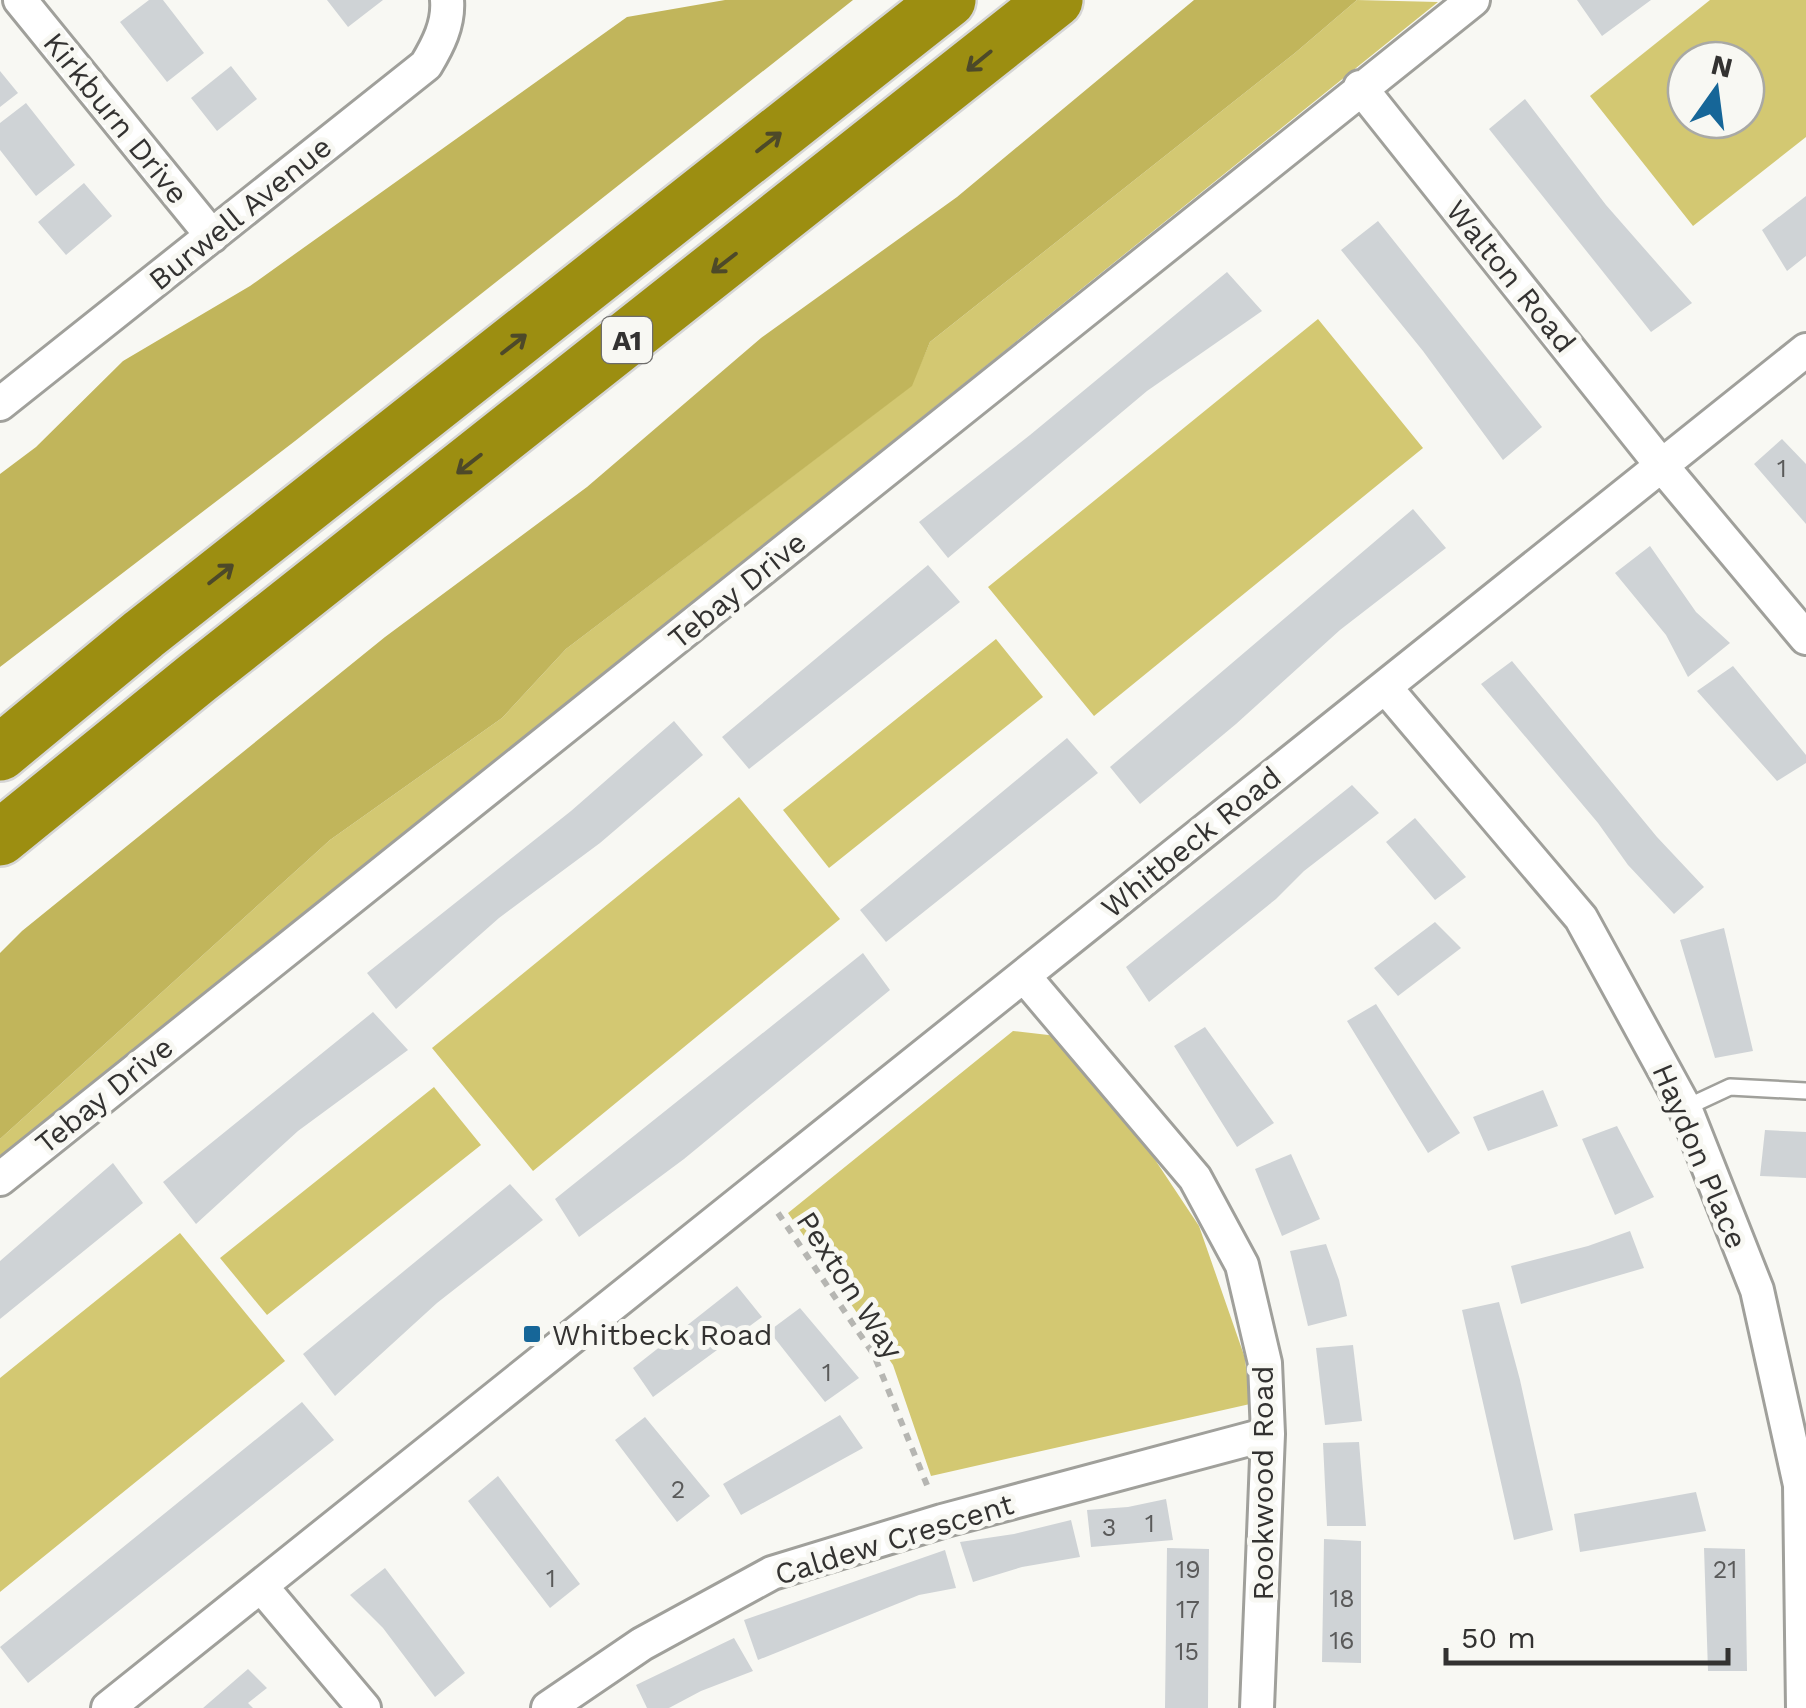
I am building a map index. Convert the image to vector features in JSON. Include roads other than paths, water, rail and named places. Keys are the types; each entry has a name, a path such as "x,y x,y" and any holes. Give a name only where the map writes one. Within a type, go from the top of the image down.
{"highway":[{"name":"A1","path":"0,753 144,634 948,0"},
{"name":"A1","path":"0,838 1055,0"},
{"path":"0,725 144,634"},
{"path":"0,873 197,678"}],"street":[{"name":"Kirkburn Drive","path":"20,0 212,236"},
{"name":"Burwell Avenue","path":"0,404 426,65 440,42 447,0"},
{"name":"Tebay Drive","path":"0,1179 1474,0"},
{"name":"Walton Road","path":"1360,88 1662,466 1806,638"},
{"name":"Whitbeck Road","path":"108,1708 1806,350"},
{"name":"Haydon Place","path":"1386,687 1581,918 1685,1108 1757,1290 1800,1484 1804,1708"},
{"name":"Rookwood Road","path":"1024,976 1195,1178 1242,1265 1266,1363 1268,1434 1257,1708"},
{"name":"Caldew Crescent","path":"548,1708 642,1644 772,1572 942,1521 1268,1434"},
{"path":"262,1586 364,1708"}],"lane":[{"path":"1685,1108 1730,1087 1806,1091"}],"place":[{"name":"Whitbeck Road","path":"532,1334"}]}
